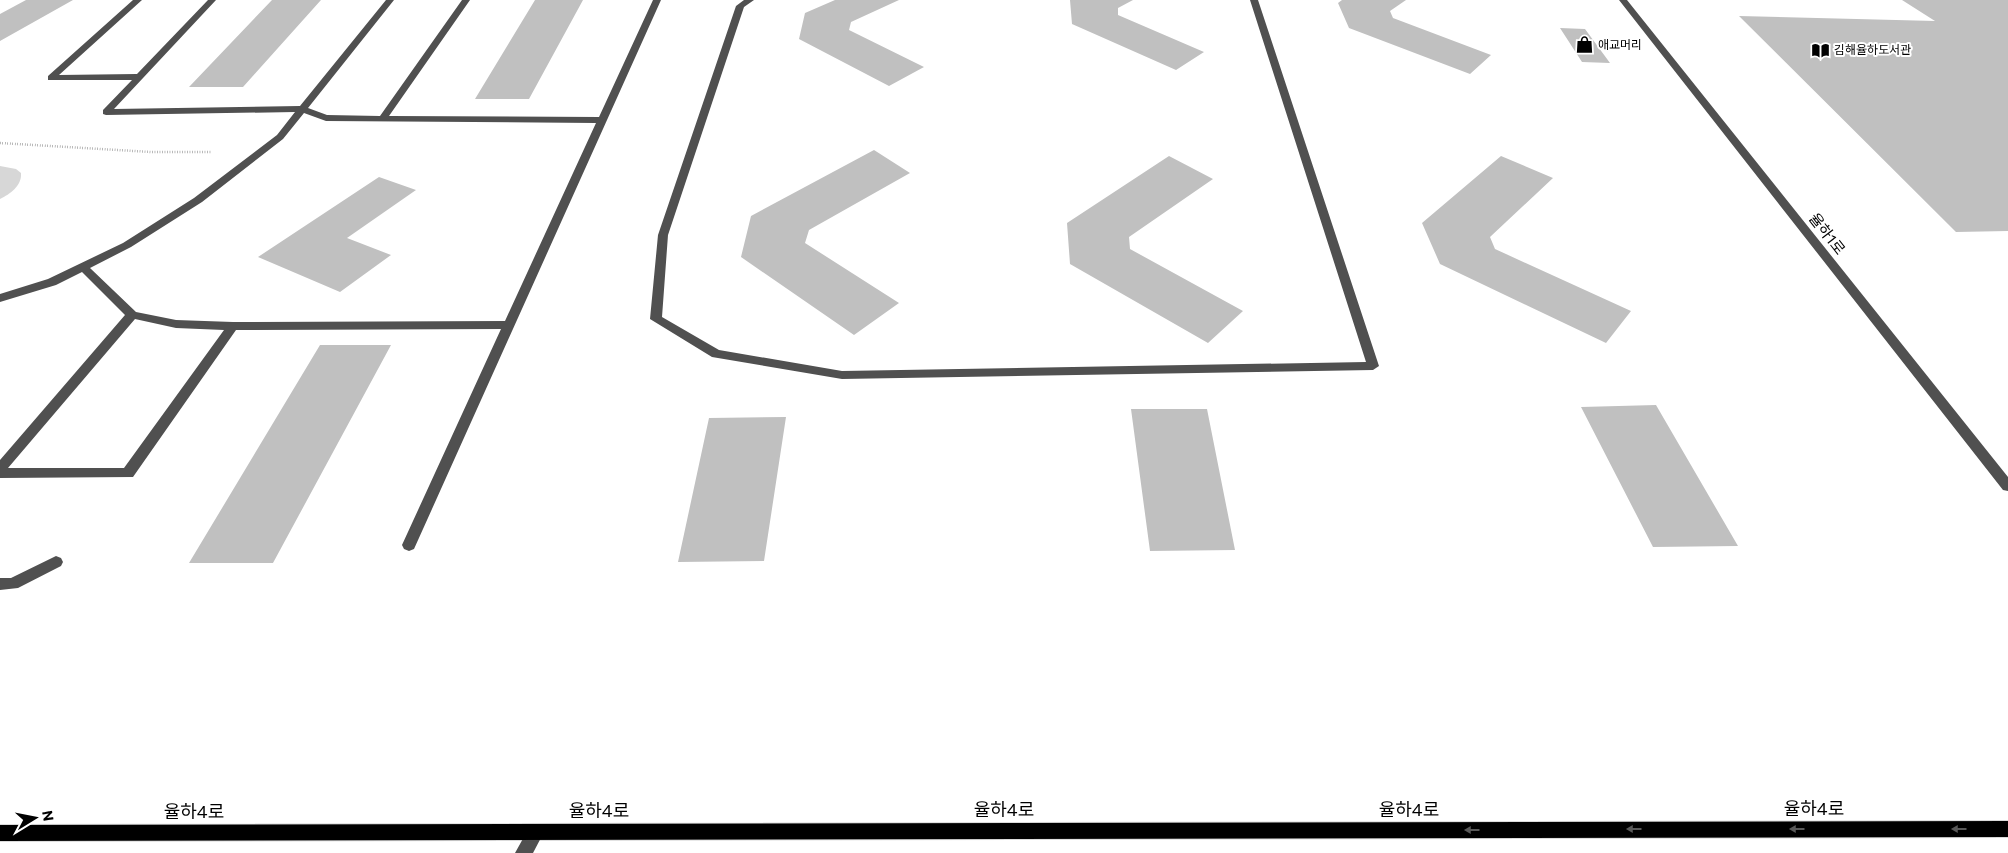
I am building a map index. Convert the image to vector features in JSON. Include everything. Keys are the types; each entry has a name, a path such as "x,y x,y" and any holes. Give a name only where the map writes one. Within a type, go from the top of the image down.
{"main road":[{"name":"율하4로","path":"0,833 2008,829"}],"street":[{"path":"138,0 51,78 139,78"},
{"path":"212,0 106,112 303,109 326,118 602,120"},
{"path":"0,298 52,282 83,267 127,245 198,200 280,137 390,0"},
{"path":"383,118 466,0"},
{"path":"409,545 657,0"},
{"path":"750,0 740,6 663,235 656,319 716,354 842,375 1373,366 1254,0"},
{"name":"율하1로","path":"1623,0 2008,486"},
{"path":"83,267 132,315 176,324 233,326 509,325"},
{"path":"0,471 132,315"},
{"path":"0,471 128,473 233,326"},
{"path":"0,584 13,584 56,562"},
{"path":"524,853 536,832"}],"path":[{"path":"0,143 151,152 220,152"}],"shaded area":[{"path":"0,166 16,169 21,173 21,178 20,182 11,192 0,199"}],"building":[{"path":"26,0 73,0 0,41 0,14"},
{"path":"272,0 321,0 243,87 189,87"},
{"path":"535,0 583,0 529,99 475,99"},
{"path":"835,0 899,0 851,22 849,30 924,67 889,86 799,39 805,13"},
{"path":"1070,0 1133,0 1118,8 1118,15 1204,52 1176,70 1072,24"},
{"path":"1342,0 1406,0 1390,11 1393,18 1491,55 1470,74 1349,28 1338,3"},
{"path":"1902,0 2008,0 2008,231 1956,232 1739,16 1935,21"},
{"name":"애교머리","path":"1560,28 1585,29 1610,63 1582,62"},
{"path":"874,150 910,173 809,230 805,243 899,303 854,335 741,257 751,216"},
{"path":"1169,156 1213,179 1129,237 1130,249 1243,311 1208,343 1070,264 1067,223"},
{"path":"1501,156 1553,178 1490,237 1495,249 1631,311 1606,343 1440,264 1422,223"},
{"path":"379,177 416,190 347,238 391,255 340,292 258,257"},
{"path":"320,345 391,345 273,563 189,563"},
{"path":"1656,405 1738,546 1653,547 1581,407"},
{"path":"1131,409 1207,409 1235,550 1150,551"},
{"path":"786,417 764,561 678,562 709,418"}],"place":[{"name":"애교머리","path":"1584,45"},
{"name":"김해율하도서관","path":"1820,50"}]}
